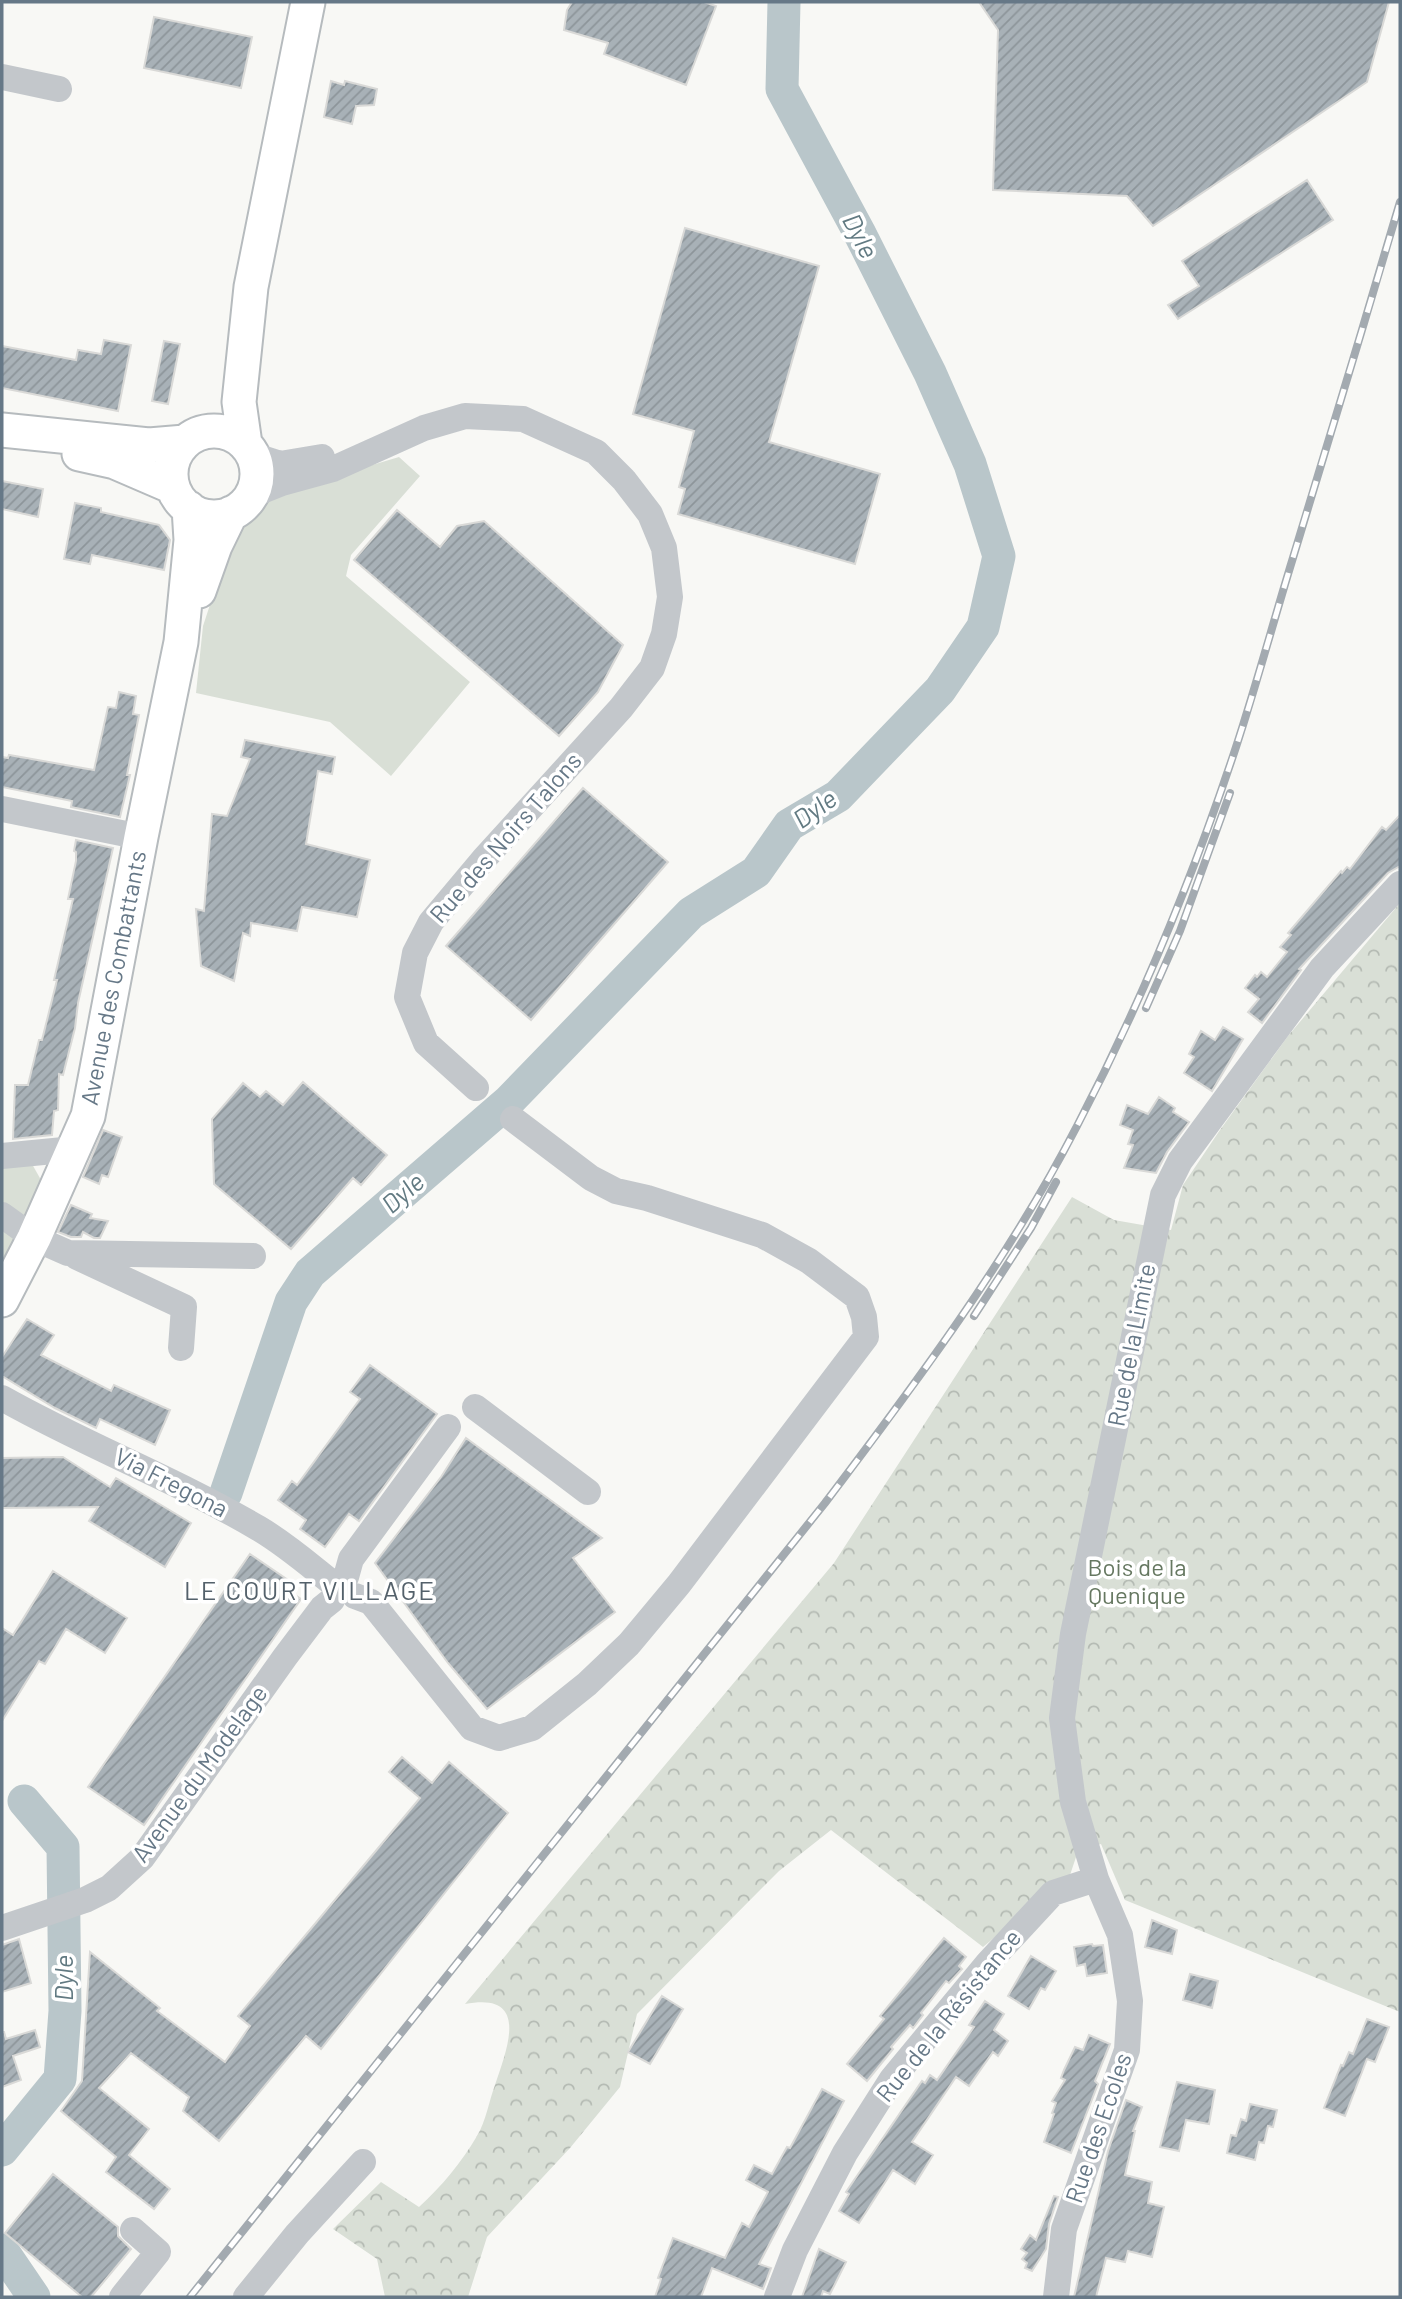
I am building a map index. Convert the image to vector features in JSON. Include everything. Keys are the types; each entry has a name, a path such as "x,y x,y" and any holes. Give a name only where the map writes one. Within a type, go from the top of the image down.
{"main road":[{"path":"2,430 117,452 202,515 214,517 242,504 257,469 248,450 239,402 251,287 308,2"},
{"path":"181,498 171,476 174,457 191,438 217,399 234,330 251,287"},
{"path":"2,437 117,452 191,438 209,431 235,436 248,450"},
{"name":"Avenue des Combattants","path":"2,1300 34,1238 88,1116 181,642 191,540 181,498"},
{"name":"Avenue des Combattants","path":"181,642 215,546 242,504"}],"street":[{"path":"2,77 59,89"},
{"name":"Rue des Noirs Talons","path":"386,446 424,428 465,416 523,419 596,452 624,480 650,514 664,548 670,597 664,634 652,668 621,708 483,860 431,922 415,953 407,997 426,1043 476,1088"},
{"path":"248,450 279,464 386,446"},
{"path":"242,504 282,483 333,469 386,446"},
{"path":"2,809 141,837"},
{"name":"Rue de la Limite","path":"1096,1879 1073,1802 1062,1718 1073,1634 1163,1195 1180,1161 1322,968 1400,884"},
{"name":"Via Fregona","path":"2,1398 162,1476 242,1519 284,1545 341,1589 371,1602 472,1728 499,1738 532,1728 587,1684 629,1644 679,1584 866,1337 864,1318 857,1297 809,1261 762,1234 616,1191 591,1178 513,1119"},
{"path":"2,1156 74,1149"},
{"path":"2,1215 34,1238 184,1307 181,1348"},
{"path":"68,1253 253,1256"},
{"path":"475,1407 588,1492"},
{"path":"341,1589 351,1559 448,1427"},
{"name":"Avenue du Modelage","path":"2,1928 85,1900 109,1888 142,1858 285,1657 322,1608 341,1589"},
{"name":"Rue de la Résistance","path":"776,2297 795,2250 845,2153 892,2080 988,1963 1053,1893 1096,1879"},
{"name":"Rue des Ecoles","path":"1056,2297 1064,2230 1127,2050 1130,2001 1120,1935 1096,1879"},
{"path":"246,2297 297,2234 363,2162"},
{"path":"122,2297 158,2252 133,2230"}],"green space":[{"path":"399,457 420,476 351,555 346,576 470,682 391,776 330,722 196,693 203,626 233,535 253,510 285,491"},
{"name":"Bois de la Quenique","path":"1400,903 1400,2012 1125,1900 1101,1844 1078,1851 1070,1875 983,1947 831,1830 779,1871 637,2014 620,2087 570,2148 487,2237 468,2297 385,2297 377,2259 333,2229 381,2182 419,2207 451,2174 477,2136 505,2055 509,2026 507,2014 499,2006 486,2002 465,2004 834,1563 1072,1197 1114,1220 1171,1230 1183,1185 1220,1130 1288,1036"},
{"path":"32,1164 41,1180 31,1213 2,1283 2,1166"}],"building":[{"path":"572,2 704,2 716,6 686,85 604,54 608,43 564,30 567,10"},
{"path":"979,2 1389,2 1367,82 1153,226 1127,196 993,190 998,30"},
{"path":"154,17 252,37 241,88 144,68"},
{"path":"331,81 344,85 345,81 377,89 374,105 356,106 352,124 324,117"},
{"path":"1307,180 1333,220 1178,319 1168,305 1199,286 1182,261"},
{"path":"685,228 819,266 769,442 880,474 855,564 678,514 685,489 679,487 694,431 633,414"},
{"path":"104,340 131,345 118,411 2,388 2,346 76,360 78,350 101,354"},
{"path":"164,341 180,344 168,404 152,401"},
{"path":"2,481 43,489 38,517 2,509"},
{"path":"75,503 101,508 101,512 159,525 170,540 164,570 92,555 90,564 64,559"},
{"path":"397,510 440,547 457,526 484,521 623,645 598,692 559,736 354,560"},
{"path":"119,692 136,696 133,714 139,715 127,775 130,775 120,817 71,807 72,801 2,787 2,757 8,758 9,755 94,770 108,707 116,708"},
{"path":"245,740 335,757 332,774 318,771 306,844 370,860 357,917 302,907 297,931 251,923 250,936 243,933 234,981 201,966 196,909 204,911 212,814 227,816 250,759 241,757"},
{"path":"583,788 668,862 531,1020 446,946"},
{"path":"1400,815 1400,866 1388,873 1299,969 1301,970 1262,1023 1248,1012 1259,999 1245,988 1255,975 1257,977 1261,972 1267,977 1287,952 1280,947 1291,935 1288,933 1341,871 1342,873 1347,867 1350,869 1382,827 1386,830"},
{"path":"76,840 113,848 78,1003 75,1028 63,1075 59,1074 58,1110 54,1111 52,1135 13,1139 15,1085 28,1085 57,980 54,980 73,899 68,899 76,861"},
{"path":"1223,1027 1243,1039 1212,1091 1184,1073 1194,1057 1189,1054 1201,1031 1215,1040"},
{"path":"303,1082 387,1155 361,1185 353,1178 291,1249 214,1184 212,1119 243,1083 260,1097 266,1091 283,1105"},
{"path":"1159,1097 1175,1108 1173,1112 1189,1122 1167,1152 1156,1173 1124,1168 1133,1145 1128,1144 1133,1130 1120,1125 1127,1105 1148,1114"},
{"path":"103,1130 122,1137 108,1177 102,1175 99,1184 83,1177"},
{"path":"71,1205 92,1214 90,1218 108,1221 100,1238 83,1232 81,1237 71,1237 58,1232"},
{"path":"27,1319 54,1335 41,1355 111,1391 114,1385 170,1410 155,1445 100,1419 96,1428 55,1408 2,1376 2,1357"},
{"path":"370,1365 437,1414 359,1521 349,1514 325,1547 300,1529 306,1520 278,1500 292,1481 297,1485 360,1399 350,1392"},
{"path":"466,1438 602,1538 573,1558 615,1612 487,1709 448,1663 375,1563 441,1477"},
{"path":"63,1457 110,1487 116,1478 191,1523 165,1567 89,1521 98,1507 2,1508 2,1458"},
{"path":"250,1554 288,1580 283,1587 301,1599 144,1825 88,1787"},
{"path":"53,1571 127,1618 105,1653 66,1629 45,1664 39,1661 2,1721 2,1628 13,1635"},
{"path":"402,1757 432,1783 449,1762 508,1813 321,2049 306,2036 219,2141 183,2111 189,2097 131,2053 99,2088 149,2129 129,2155 170,2189 154,2209 106,2172 116,2157 61,2111 82,2081 90,1952 160,2008 157,2011 225,2062 250,2026 238,2016 420,1798 389,1772"},
{"path":"1152,1920 1177,1930 1172,1954 1145,1947"},
{"path":"944,1938 966,1957 959,1966 962,1969 949,1983 946,1981 913,2028 910,2025 867,2081 847,2064 884,2019 880,2016"},
{"path":"19,1939 31,1983 2,1992 2,1945"},
{"path":"1103,1945 1107,1973 1087,1976 1085,1964 1077,1966 1074,1947"},
{"path":"1031,1956 1056,1971 1045,1990 1041,1988 1029,2009 1008,1996"},
{"path":"1190,1974 1218,1981 1212,2008 1183,2000"},
{"path":"662,1996 683,2009 650,2064 628,2052"},
{"path":"985,2001 1004,2014 994,2030 1008,2041 998,2056 993,2052 969,2086 956,2077 912,2142 933,2155 915,2184 893,2170 859,2223 839,2211 849,2194 846,2192 922,2081 925,2083 930,2075 937,2080 974,2027 969,2025"},
{"path":"1367,2019 1389,2027 1375,2062 1367,2059 1345,2116 1324,2108 1341,2065 1343,2066 1349,2052 1353,2054"},
{"path":"35,2030 40,2047 13,2056 21,2080 2,2087 2,2032 6,2039"},
{"path":"1089,2035 1110,2044 1095,2081 1098,2084 1071,2153 1044,2142 1054,2114 1052,2113 1056,2103 1052,2101 1065,2080 1061,2078 1064,2070 1075,2047 1083,2050"},
{"path":"1177,2082 1215,2090 1209,2124 1186,2120 1179,2151 1160,2147"},
{"path":"822,2089 844,2101 759,2264 771,2268 763,2289 712,2268 701,2297 655,2297 661,2279 658,2278 673,2238 725,2258 742,2223 749,2227 768,2192 746,2180 754,2165 772,2174 787,2147 790,2148"},
{"path":"1126,2100 1142,2107 1133,2131 1125,2175 1152,2182 1148,2203 1164,2207 1152,2257 1128,2251 1125,2262 1106,2258 1096,2297 1074,2297 1108,2151"},
{"path":"1250,2104 1277,2110 1273,2127 1268,2126 1264,2143 1259,2142 1255,2160 1227,2153 1231,2135 1236,2136 1241,2119 1246,2121"},
{"path":"53,2174 118,2227 118,2236 131,2249 91,2297 82,2297 5,2233"},
{"path":"1054,2196 1058,2197 1049,2224 1046,2249 1032,2271 1025,2268 1027,2263 1022,2259 1027,2253 1021,2249 1030,2235 1036,2240"},
{"path":"819,2249 846,2262 830,2294 823,2291 821,2297 802,2297"}],"waterway":[{"name":"Dyle","path":"226,1493 291,1302 310,1273 509,1101 691,913 756,872 789,825 838,796 940,690 983,627 999,556 970,464 930,373 859,232 782,89 784,2"},
{"name":"Dyle","path":"2,2150 60,2079 65,2011 63,1847 24,1801"},
{"path":"2,2250 34,2297"}],"railway":[{"path":"190,2297 825,1503 959,1320 1050,1176 1144,987 1219,796 1251,701 1400,202"},
{"path":"1146,1008 1180,931 1230,793"},
{"path":"974,1316 1031,1228 1056,1182"}],"district":[{"name":"LE COURT VILLAGE","path":"310,1591"}]}
